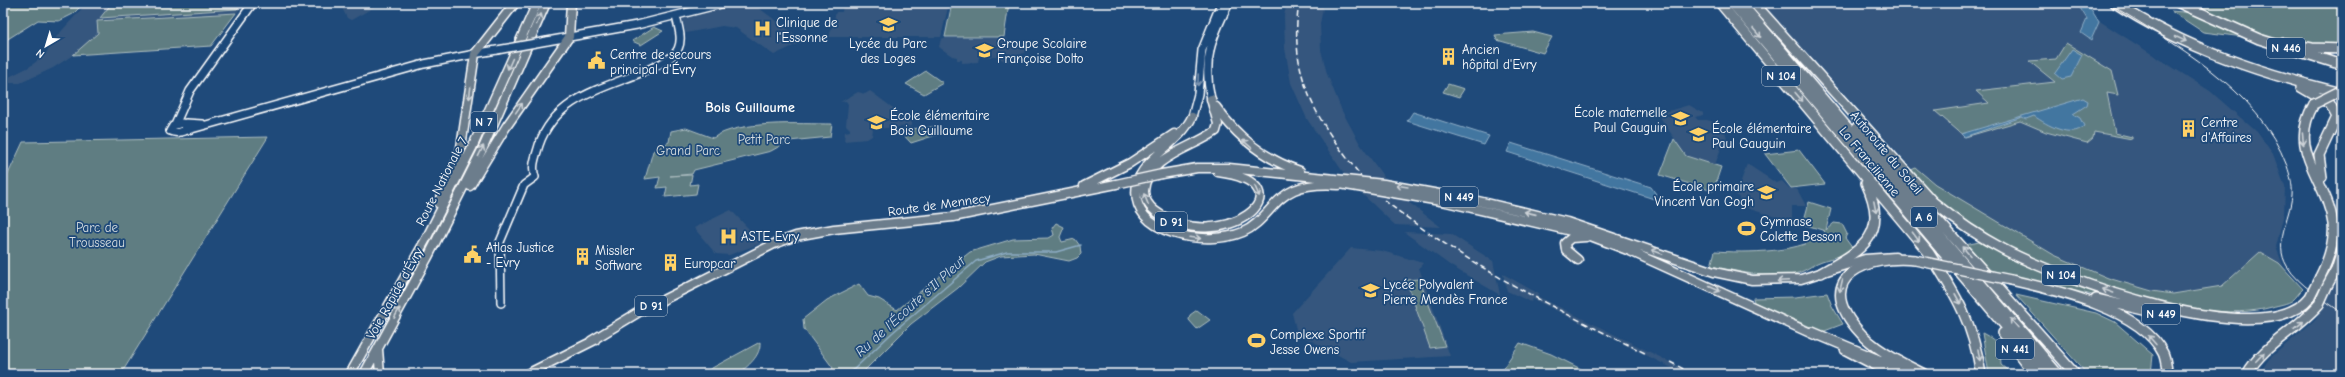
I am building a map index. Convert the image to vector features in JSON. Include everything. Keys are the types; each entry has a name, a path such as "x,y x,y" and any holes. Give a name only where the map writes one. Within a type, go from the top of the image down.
{"highway":[{"name":"La Francilienne","path":"1720,3 1916,237 1955,293 1975,336 1981,374"},
{"name":"Autoroute du Soleil","path":"1732,3 2002,325 2046,374"},
{"name":"Autoroute du Soleil","path":"1741,3 2058,374"},
{"name":"La Francilienne","path":"1754,3 1917,185 1942,211 1966,229 2022,260 2154,307 2192,315 2227,317 2283,314 2301,307 2310,297 2330,254 2334,234 2332,214 2323,188 2306,154 2302,137 2305,116 2314,104 2342,91"},
{"name":"N 446","path":"2115,3 2132,14 2182,40 2248,66 2342,91"},
{"name":"N 446","path":"2179,3 2270,43 2342,66"},
{"path":"2231,27 2283,43 2312,48 2342,49"},
{"path":"1791,60 1804,70 2074,374"},
{"path":"2248,66 2318,95 2336,110 2337,117 2335,124 2319,155 2320,170 2325,183 2323,188"},
{"path":"1821,273 1861,249 1870,238 1876,224 1876,208 1871,193 1842,150"},
{"path":"2247,374 2262,354 2303,321 2319,304 2336,270 2342,251"},
{"path":"1897,258 1871,263 1849,272 1840,285 1840,298 1845,312 1863,334 1890,355 1924,374"},
{"name":"N 449","path":"1897,258 1915,260 2048,289 2055,288 2176,316 2220,320 2227,317"},
{"path":"2048,289 2103,306 2137,325 2162,353 2167,362 2168,374"},
{"name":"N 441","path":"2002,325 1999,328 2034,374"},
{"name":"N 449","path":"1812,332 1913,374"}],"main road":[{"path":"253,3 190,91 180,116 175,125 170,129 171,132 181,132 359,83 475,54 676,16 725,3"},
{"path":"426,239 425,231 460,154 475,54 515,3"},
{"name":"Route Nationale 7","path":"426,239 472,148 537,3"},
{"name":"Route Nationale 7","path":"445,224 483,148 546,3"},
{"path":"445,224 506,127 569,37 571,3"},
{"name":"D 91","path":"1063,194 1106,177 1130,164 1170,138 1192,116 1198,94 1202,50 1221,3"},
{"name":"D 91","path":"1063,194 1116,184 1162,174 1195,170 1231,174 1247,179 1259,191 1258,206 1251,214 1238,220 1201,227 1178,224 1163,218 1152,209 1144,197 1146,179 1155,167 1216,131 1218,124 1206,73 1208,50 1230,3"},
{"path":"501,303 500,242 503,230 524,185 535,177 532,169 545,130 560,112 581,97 666,61 678,52 681,44 676,16"},
{"name":"N 449","path":"1211,99 1231,128 1256,151 1268,158 1299,171 1346,183 1446,202 1574,231 1600,239 1812,332"},
{"path":"180,116 187,127 181,132"},
{"name":"N 449","path":"1192,116 1182,133 1149,163 1137,182 1135,196 1141,210 1150,221 1165,230 1192,238 1229,236 1252,227 1284,194 1295,189 1346,183 1445,194 1568,222 1714,272 1741,278 1780,281 1801,279 1869,258 1888,256 1897,258"},
{"path":"175,125 185,123 199,124 233,117"},
{"path":"1195,170 1263,173 1346,183"},
{"name":"Route de Mennecy","path":"527,374 770,249 816,232 953,217 1063,194"},
{"name":"Voie Rapide d'Évry","path":"364,374 445,224"},
{"path":"1578,260 1569,254 1565,248 1569,239 1578,237 1600,239"},
{"name":"Voie Rapide d'Évry","path":"350,374 426,239"},
{"path":"1812,332 1825,342 1891,374"},
{"path":"378,347 380,374"}],"shaded area":[{"path":"87,3 245,3 211,46 73,55 53,68 20,83 3,83 3,80 29,67 45,55 57,36"},
{"path":"350,3 382,3 351,20 347,18 341,6"},
{"name":"Clinique de l'Essonne","path":"728,3 752,3 804,41 774,55 736,28 722,26 686,33 682,19 686,16"},
{"name":"Lycée du Parc des Loges","path":"843,3 949,3 941,37 829,37 836,12 842,12"},
{"path":"1287,3 1324,3 1320,24 1321,50 1327,74 1342,111 1360,144 1386,180 1345,175 1307,119 1291,83 1285,48 1284,16"},
{"path":"1762,3 2071,3 2210,91 2257,132 2273,154 2285,187 2284,213 2276,247 2295,297 2258,308 2099,285 1929,187"},
{"path":"2077,3 2087,3 2099,22 2091,40 2081,33 2087,19"},
{"name":"Groupe Scolaire Françoise Dolto","path":"1007,38 1007,40 1016,46 1021,46 1027,51 1006,62 998,57 979,57 978,62 962,63 962,60 957,60 957,57 952,56 939,47 941,39"},
{"path":"2072,49 2082,55 2071,77 2062,79 2055,73"},
{"path":"870,91 912,122 912,126 873,129 872,136 867,139 844,141 845,132 850,131 846,125 848,104 846,101 840,102 858,92 865,94"},
{"path":"2083,98 2088,101 2087,105 2073,114 2080,118 2084,126 2079,130 2066,131 2052,127 2034,116 2026,119 2022,117 1964,137 1961,134"},
{"name":"École élémentaire Paul Gauguin","path":"1689,105 1703,113 1703,115 1695,117 1698,120 1707,120 1726,125 1725,132 1727,138 1721,148 1715,165 1686,156 1658,114"},
{"path":"1413,112 1489,136 1484,145 1407,121"},
{"path":"1511,143 1651,187 1656,194 1654,199 1507,152"},
{"name":"École primaire Vincent Van Gogh","path":"1747,164 1776,183 1782,181 1789,188 1797,189 1806,206 1792,206 1792,222 1740,206 1739,198 1734,192 1737,184 1740,184"},
{"path":"1360,192 1403,198 1441,227 1395,225"},
{"name":"ASTE Evry","path":"731,210 762,243 729,255 716,254 694,228"},
{"path":"1404,232 1451,234 1493,261 1500,295 1451,266"},
{"name":"Lycée Polyvalent Pierre Mendès France","path":"1351,248 1382,251 1423,263 1419,268 1450,356 1351,362 1297,333 1292,313"},
{"path":"2342,272 2342,374 2259,374 2269,359 2316,319"},
{"path":"1503,274 1539,294 1537,296 1694,374 1684,374 1533,299 1531,302 1507,291"}],"green space":[{"path":"3,3 36,3 59,6 61,3 84,3 73,14 59,21 38,20 3,42"},
{"path":"112,3 242,3 237,9 100,18"},
{"path":"952,3 1009,3 1004,37 945,37"},
{"path":"2189,3 2342,3 2342,49 2203,32 2171,11 2207,14"},
{"path":"236,13 211,46 73,55 98,33 97,21"},
{"path":"654,27 663,31 641,45 632,41"},
{"path":"1533,32 1552,37 1543,53 1497,40 1495,35"},
{"path":"2066,43 2112,71 2118,95 2107,93 2115,133 2132,137 2132,139 2094,132 2093,138 2087,143 2046,132 2020,121 1965,137 1935,111 1989,103 1976,91 2055,82 2029,61 2056,59"},
{"path":"926,71 943,83 924,94 906,84"},
{"path":"1448,84 1464,89 1459,97 1443,92"},
{"path":"770,124 832,124 830,137 789,141 771,151 694,170 692,174 670,176 692,175 690,185 698,184 696,194 665,197 667,187 657,188 660,177 645,179 653,151 669,142 671,131 686,128 713,138 724,132 738,128"},
{"path":"936,127 939,134 911,143 899,130"},
{"name":"Parc de Trousseau","path":"268,137 121,374 3,374 3,185 23,142"},
{"path":"1674,139 1686,156 1721,167 1713,191 1660,175"},
{"path":"1799,150 1825,184 1791,188 1765,154"},
{"path":"1916,168 1935,184 2054,255 2108,278 2152,291 2173,294 2222,286 2260,252 2279,263 2303,289 2294,299 2288,302 2272,307 2239,312 2201,310 2160,303 2117,291 2075,277 2035,261 1999,244 1970,227 1946,208 1911,170"},
{"path":"1809,202 1831,209 1826,230 1834,223 1842,224 1847,234 1845,238 1853,249 1842,255 1819,262 1803,271 1782,276 1770,276 1711,266 1715,251 1757,252 1774,250 1790,248 1816,239 1825,231 1803,224"},
{"path":"1056,223 1064,227 1060,237 1062,242 1075,239 1080,246 1081,254 1077,258 1069,261 1034,254 1001,256 985,262 958,288 911,324 861,374 829,374 833,368 804,329 803,319 827,300 859,284 868,296 879,299 897,310 970,252 1013,239 1049,238 1054,235 1052,228"},
{"path":"1979,242 2012,259 2105,293 2105,298 1989,270 1965,245"},
{"path":"1419,279 1445,346 1430,348 1406,280"},
{"path":"1827,293 1832,306 1843,324 1822,332 1754,302 1753,298 1795,297"},
{"path":"2016,295 2096,313 2115,322 2153,355 2151,374 2087,374"},
{"path":"1197,310 1210,320 1197,329 1189,320 1190,315"},
{"path":"1982,333 1996,342 2000,353 2001,365 2012,374 1989,374"},
{"path":"760,342 760,347 756,356 750,364 738,374 701,374"},
{"path":"1520,343 1551,354 1591,374 1500,373"}],"waterway":[{"name":"Ru de l'Écoute s'Il Pleut","path":"849,374 892,333 976,261 1007,252 1056,252 1081,245"}],"tram line":[{"path":"2108,3 2186,52 2235,91 2256,113 2274,138 2287,166 2291,180 2291,204 2282,240 2283,257 2287,266 2298,280 2312,292 2342,313"}],"railway":[{"path":"1299,3 1297,29 1298,53 1302,75 1309,96 1331,136 1361,176"},
{"path":"1384,200 1446,245 1511,284 1578,320 1647,354"},
{"path":"1670,362 1693,374"}],"place":[{"name":"Lycée du Parc des Loges","path":"888,24"},
{"name":"Clinique de l'Essonne","path":"763,29"},
{"name":"Groupe Scolaire Françoise Dolto","path":"984,50"},
{"name":"Ancien hôpital d'Evry","path":"1449,56"},
{"name":"Centre de secours principal d'Évry","path":"597,61"},
{"name":"École maternelle Paul Gauguin","path":"1680,119"},
{"name":"École élémentaire Bois Guillaume","path":"877,122"},
{"name":"Centre d'Affaires","path":"2188,129"},
{"name":"École élémentaire Paul Gauguin","path":"1699,135"},
{"name":"École primaire Vincent Van Gogh","path":"1767,193"},
{"name":"Gymnase Colette Besson","path":"1747,228"},
{"name":"ASTE Evry","path":"728,236"},
{"name":"Atlas Justice - Evry","path":"473,254"},
{"name":"Missler Software","path":"582,257"},
{"name":"Europcar","path":"671,263"},
{"name":"Lycée Polyvalent Pierre Mendès France","path":"1370,291"},
{"name":"Complexe Sportif Jesse Owens","path":"1257,341"}],"district":[{"name":"Bois Guillaume","path":"750,107"}],"park label":[{"name":"Petit Parc","path":"764,139"},
{"name":"Grand Parc","path":"688,150"}]}
